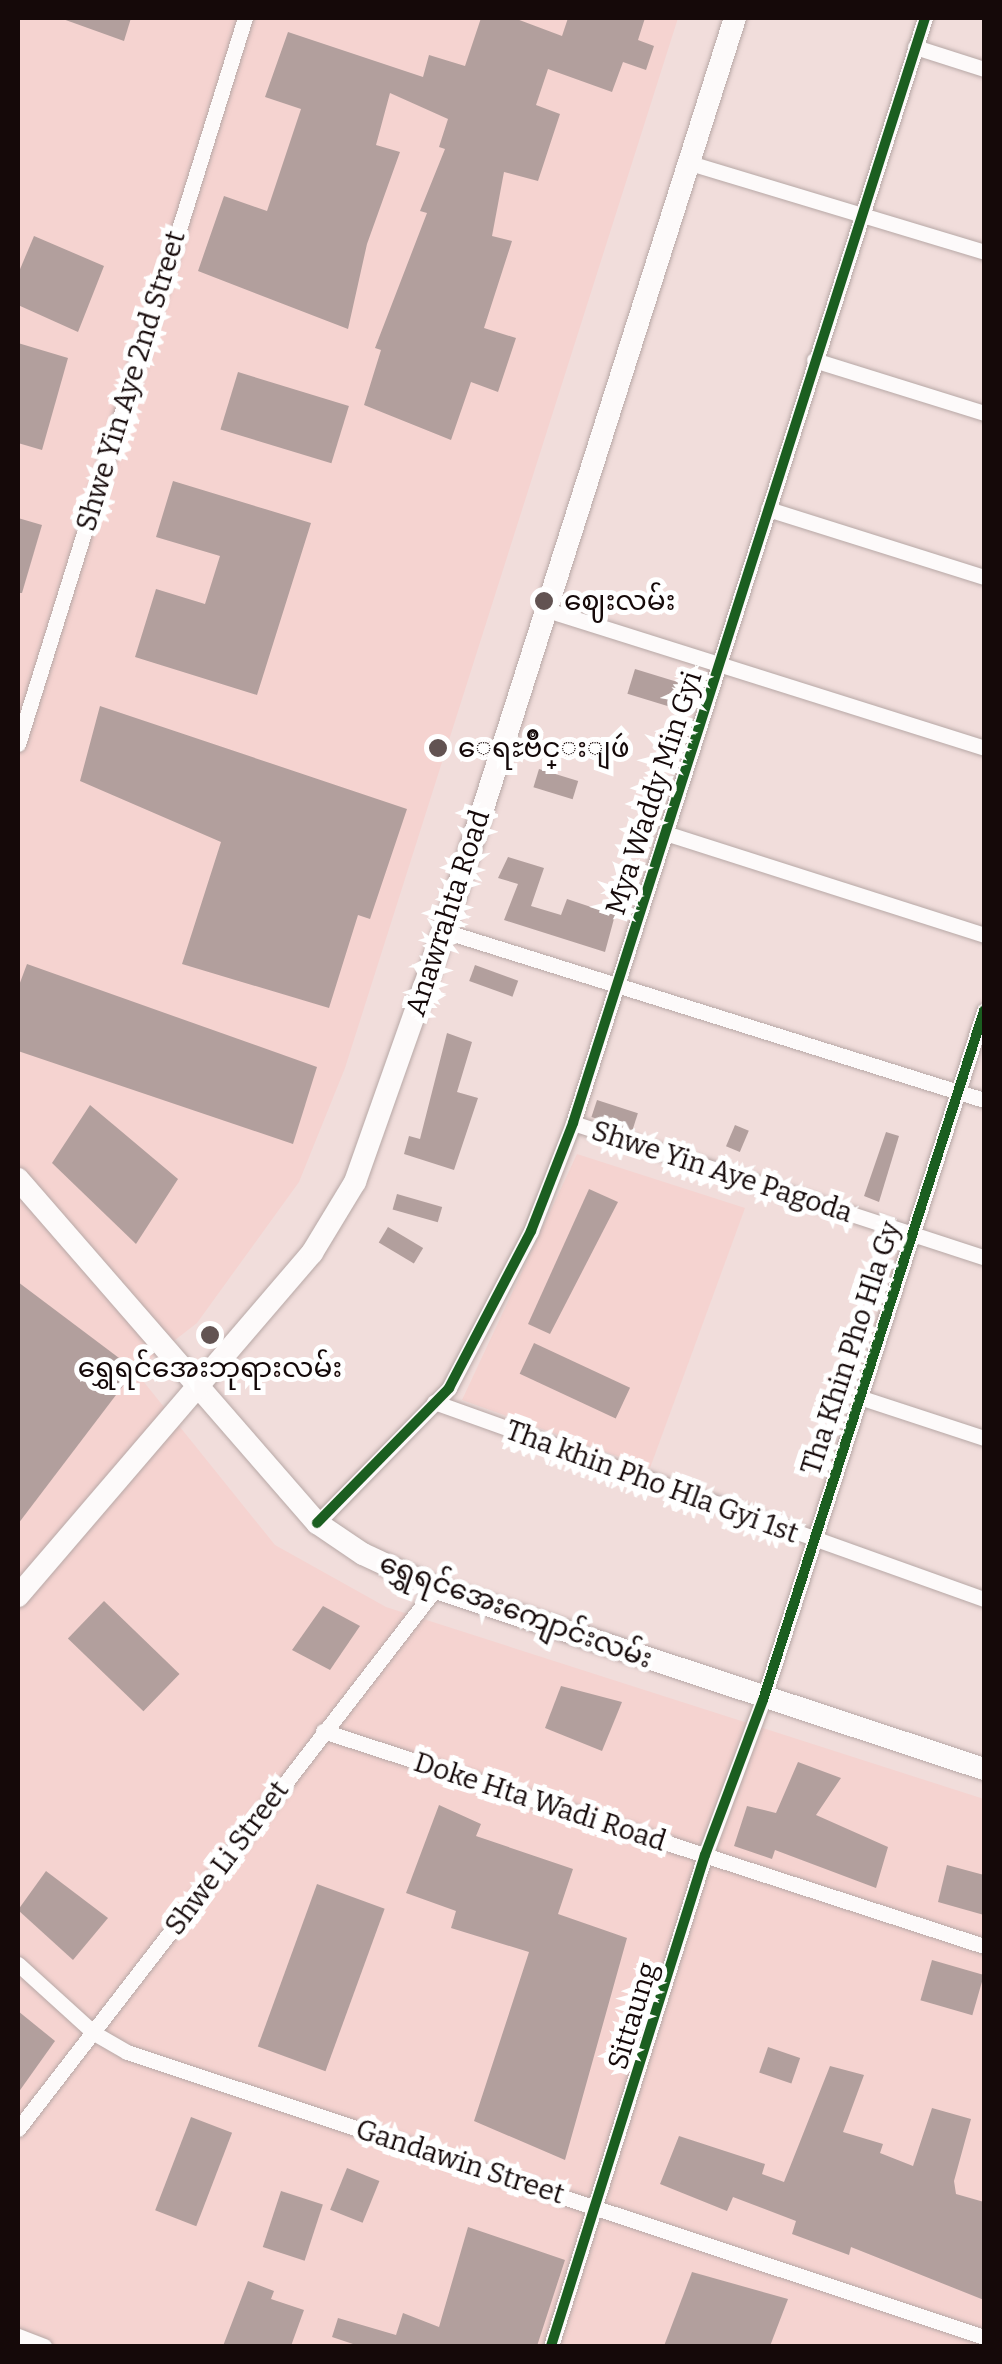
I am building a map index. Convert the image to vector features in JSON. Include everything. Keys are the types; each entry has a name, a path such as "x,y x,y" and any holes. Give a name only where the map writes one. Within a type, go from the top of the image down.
{"main road":[{"name":"Anawrahta Road","path":"18,1596 334,1224 356,1182 444,931 735,18"},
{"name":"ရွှေရင်အေးကျောင်းလမ်း","path":"18,1178 318,1522 362,1554 436,1588 763,1700 984,1769"}],"street":[{"name":"Shwe Yin Aye 2nd Street","path":"18,744 245,18"},
{"name":"Mya Waddy Min Gyi","path":"318,1522 434,1402 489,1318 573,1123 924,18"},
{"path":"915,46 984,69"},
{"path":"690,163 984,252"},
{"path":"814,360 984,413"},
{"path":"768,509 984,576"},
{"path":"544,609 984,748"},
{"path":"665,833 984,935"},
{"path":"444,931 984,1100"},
{"name":"Tha Khin Pho Hla Gy","path":"763,1700 984,1011"},
{"name":"Shwe Yin Aye Pagoda","path":"573,1123 984,1258"},
{"path":"859,1397 984,1438"},
{"name":"Tha khin Pho Hla Gyi 1st","path":"434,1402 984,1600"},
{"name":"Shwe Li Street","path":"18,2129 436,1588"},
{"name":"Sittaung","path":"552,2346 705,1855 763,1700"},
{"name":"Doke Hta Wadi Road","path":"324,1731 984,1946"},
{"name":"Gandawin Street","path":"18,1964 94,2034 126,2052 984,2337"},
{"path":"18,2336 44,2346"}],"shaded area":[{"path":"18,18 678,18 345,1068 299,1182 197,1323 135,1371 275,1545 386,1607 984,1799 984,2346 18,2346"},
{"path":"577,1154 745,1208 650,1468 462,1400"}],"building":[{"path":"60,18 131,18 124,41"},
{"path":"481,18 514,18 562,36 568,18 645,18 638,40 654,46 646,70 623,62 612,92 548,69 536,105 560,114 538,181 504,172 492,236 512,241 484,328 516,338 498,392 471,382 451,440 364,405 381,350 375,348 427,213 420,211 445,149 439,147 448,119 390,93 376,145 400,152 367,244 348,329 198,271 224,196 267,211 301,109 265,97 288,32 423,77 429,55 465,66"},
{"path":"34,236 104,266 78,332 18,305 18,274"},
{"path":"18,343 68,358 42,450 18,443"},
{"path":"238,372 349,406 331,463 220,429"},
{"path":"173,481 311,523 257,695 135,657 156,589 205,604 220,556 156,537"},
{"path":"18,518 42,525 22,593 18,593"},
{"path":"635,669 691,686 684,711 627,694"},
{"path":"100,706 407,809 370,919 358,915 329,1008 182,964 221,842 80,781"},
{"path":"539,769 578,781 573,799 533,787"},
{"path":"508,857 544,868 531,906 561,915 567,899 615,915 605,952 504,920 518,884 498,878"},
{"path":"27,964 317,1067 293,1144 18,1051 18,988"},
{"path":"475,965 518,981 512,997 469,981"},
{"path":"447,1033 472,1042 457,1092 478,1098 454,1170 404,1154 409,1136 420,1139"},
{"path":"597,1100 638,1113 632,1130 591,1117"},
{"path":"90,1105 178,1179 136,1244 52,1163"},
{"path":"735,1125 749,1131 740,1152 726,1146"},
{"path":"886,1132 899,1136 879,1202 864,1196"},
{"path":"589,1189 618,1202 550,1334 528,1324"},
{"path":"397,1194 442,1207 438,1222 393,1209"},
{"path":"388,1227 423,1248 414,1264 379,1242"},
{"path":"18,1282 135,1370 18,1524"},
{"path":"534,1343 630,1388 616,1419 520,1374"},
{"path":"104,1601 180,1674 143,1711 68,1638"},
{"path":"323,1606 360,1626 330,1670 292,1650"},
{"path":"561,1686 622,1702 602,1751 545,1728"},
{"path":"798,1762 841,1778 816,1815 888,1847 876,1888 775,1850 772,1859 734,1846 747,1806 776,1813"},
{"path":"439,1805 481,1824 476,1836 573,1869 558,1914 627,1938 565,2160 474,2121 529,1952 451,1928 456,1911 406,1893"},
{"path":"947,1865 984,1875 984,1915 938,1902"},
{"path":"46,1871 108,1918 73,1960 18,1910"},
{"path":"317,1884 385,1909 325,2071 258,2047"},
{"path":"932,1960 984,1975 972,2015 920,2000"},
{"path":"18,2011 55,2041 18,2093"},
{"path":"768,2047 800,2058 791,2084 759,2073"},
{"path":"830,2066 864,2075 843,2132 883,2144 880,2153 913,2166 932,2108 971,2119 954,2181 956,2194 984,2202 984,2300 851,2247 849,2255 792,2234 796,2221 733,2197 727,2211 660,2184 679,2136 765,2164 762,2174 784,2182"},
{"path":"191,2117 232,2133 196,2226 155,2210"},
{"path":"347,2168 379,2181 363,2223 330,2210"},
{"path":"281,2191 323,2205 305,2261 263,2247"},
{"path":"468,2227 565,2260 537,2346 359,2346 332,2337 338,2318 396,2335 403,2313 439,2327"},
{"path":"692,2272 788,2299 770,2346 664,2346"},
{"path":"248,2281 274,2291 271,2299 304,2310 291,2346 223,2346"}],"cycle path":[{"path":"317,1523 449,1388 531,1231 573,1123 925,18"},
{"path":"551,2346 705,1855 763,1700 984,1011"}],"place":[{"name":"ဈေးလမ်း","path":"544,601"},
{"name":"ေရႊဗ်ိဳင္းျဖဴ","path":"438,748"},
{"name":"ရွှေရင်အေးဘုရားလမ်း","path":"210,1335"}]}
